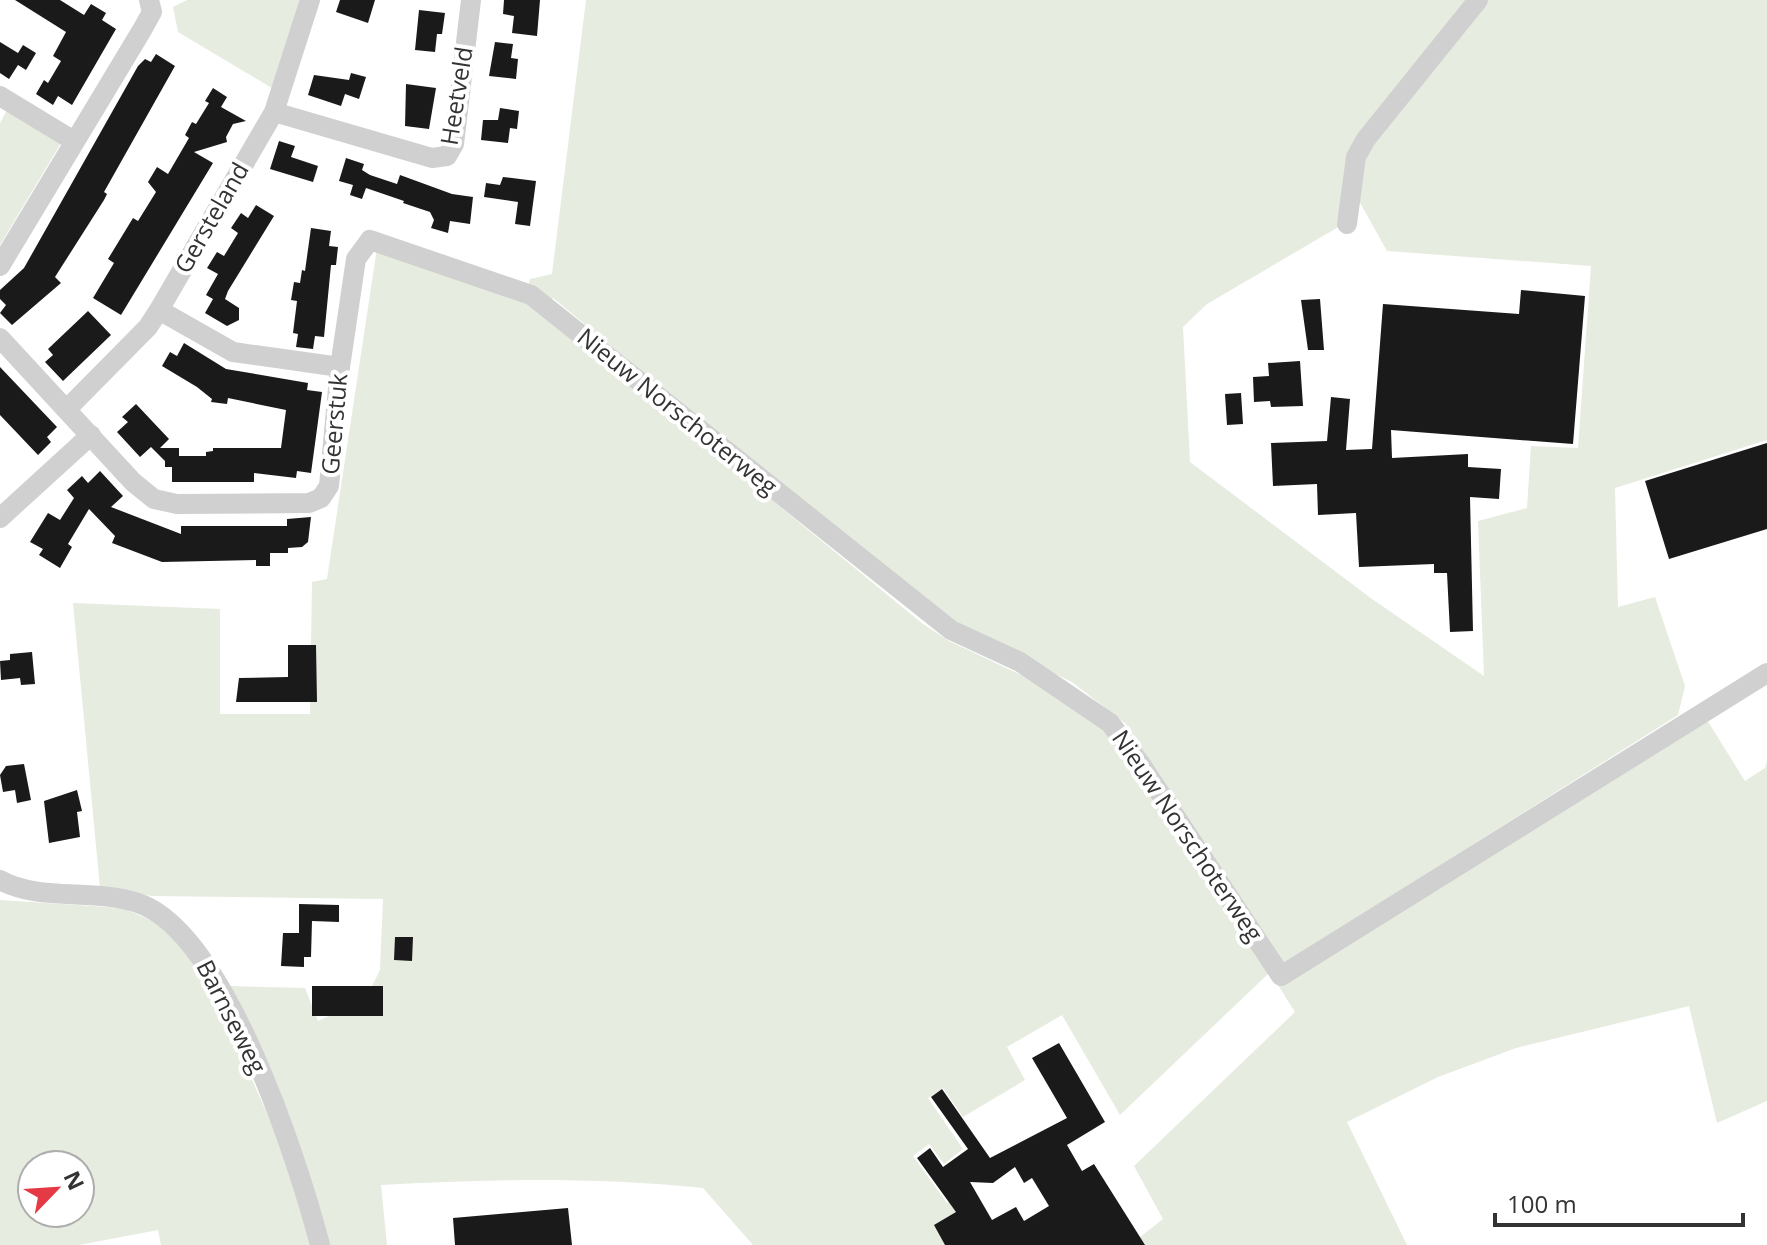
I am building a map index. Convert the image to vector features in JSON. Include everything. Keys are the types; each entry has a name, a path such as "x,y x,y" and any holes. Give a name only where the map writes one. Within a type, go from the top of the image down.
{"street":[{"path":"0,266 152,12 149,0"},
{"name":"Gersteland","path":"68,408 148,327 159,310 274,112 310,0"},
{"name":"Heetveld","path":"274,112 432,158 447,156 454,144 471,0"},
{"path":"1347,224 1356,157 1366,139 1478,0"},
{"path":"2,101 74,141"},
{"name":"Geerstuk","path":"0,338 68,408 133,482 154,499 205,505 309,503 321,498 329,486 340,367 356,259 370,240"},
{"name":"Nieuw Norschoterweg","path":"370,240 531,295 951,630 1020,662 1090,706 1110,723 1140,763 1281,976 1767,673"},
{"path":"159,310 233,352 340,367"},
{"path":"0,518 91,435"},
{"name":"Barnseweg","path":"0,880 17,887 114,897 140,903 166,917 185,936 223,994 269,1094 302,1182 320,1245"}],"shaded area":[{"path":"187,0 301,0 272,88 178,32 173,7"},
{"path":"586,0 1466,0 1358,133 1340,226 1207,304 1183,327 1190,462 1372,599 1484,676 1478,521 1527,508 1531,446 1578,448 1591,266 1387,251 1359,201 1367,151 1485,0 1767,0 1767,440 1615,488 1618,607 1655,597 1685,686 1678,715 1282,965 1126,724 1072,682 950,625 553,298 549,303 528,288 530,279 552,274"},
{"path":"7,110 61,143 0,245 0,123"},
{"path":"377,248 523,296 923,624 949,641 1066,696 1110,732 1269,973 1120,1115 1062,1015 1007,1047 1025,1080 963,1117 943,1088 928,1098 963,1149 944,1164 929,1144 913,1156 947,1203 964,1191 998,1245 753,1245 703,1188 542,1180 381,1185 387,1245 329,1245 276,1081 230,986 305,988 318,1021 361,1001 380,970 383,899 152,896 100,888 73,603 220,609 220,714 310,714 312,582 327,579"},
{"path":"1707,720 1745,781 1765,768 1767,762 1767,1101 1717,1123 1689,1006 1516,1048 1438,1077 1347,1122 1407,1245 1130,1245 1163,1219 1134,1166 1295,1012 1278,985"},
{"path":"0,900 123,908 161,925 191,960 219,1006 297,1180 314,1245 161,1245 158,1230 79,1245 0,1245"}],"building":[{"path":"15,0 60,0 84,15 91,4 106,13 102,20 116,29 72,105 58,96 53,105 36,94 44,80 48,83 61,61 53,56 66,32"},
{"path":"340,0 375,0 368,23 336,12"},
{"path":"504,0 540,0 537,36 512,33 514,16 503,14"},
{"path":"419,10 445,13 442,34 437,34 435,52 415,50"},
{"path":"0,42 18,53 23,45 36,53 26,70 18,65 9,79 0,73"},
{"path":"495,42 513,44 511,58 518,59 516,79 489,76"},
{"path":"156,54 175,66 104,192 107,194 104,200 55,277 61,283 12,325 0,313 6,305 0,299 0,290 24,268 138,66 145,59 151,62"},
{"path":"351,73 366,77 359,99 345,94 341,106 308,95 314,75 349,80"},
{"path":"406,84 436,88 429,129 405,126"},
{"path":"213,88 227,97 221,107 246,121 233,124 226,137 227,142 194,152 213,163 121,315 93,298 114,263 108,259 133,218 138,221 156,192 148,182 157,167 168,174 189,138 185,135 192,122 196,124 209,103 205,101"},
{"path":"500,108 519,111 517,129 510,128 508,143 481,140 483,120 498,120"},
{"path":"279,141 295,146 291,157 318,166 313,182 270,169"},
{"path":"346,158 364,164 362,170 370,175 397,184 400,175 452,194 473,197 470,224 450,221 448,233 431,228 434,220 430,212 404,201 366,188 362,199 350,195 353,185 339,181"},
{"path":"503,177 536,181 530,226 515,224 518,202 484,197 486,183 500,185"},
{"path":"256,205 274,216 228,291 225,299 239,308 239,320 227,326 205,313 213,299 206,295 218,274 207,268 217,252 224,256 238,233 231,228 241,213 248,218"},
{"path":"311,228 331,231 329,246 338,247 336,265 331,265 324,337 315,336 313,349 296,347 298,334 293,333 297,301 291,300 294,282 300,283 302,270 305,271"},
{"path":"1521,290 1585,296 1573,444 1391,430 1392,458 1468,454 1468,467 1501,469 1499,499 1470,497 1473,631 1450,632 1447,573 1434,573 1434,564 1359,567 1356,513 1318,515 1317,484 1273,486 1271,443 1327,441 1331,397 1350,399 1346,450 1372,449 1383,304 1519,314"},
{"path":"1320,299 1324,350 1308,350 1301,300"},
{"path":"88,311 111,335 63,381 45,362 53,355 48,349"},
{"path":"184,343 226,369 308,383 307,390 322,392 311,473 297,471 296,478 254,473 254,482 172,482 172,467 165,467 165,461 151,447 140,457 117,432 128,422 122,417 136,404 169,439 160,448 179,448 179,456 206,456 206,452 213,451 213,448 281,448 286,410 228,398 227,404 211,402 212,399 197,387 162,366 170,352 177,356"},
{"path":"1300,361 1303,406 1271,407 1270,401 1254,402 1253,377 1269,376 1268,363"},
{"path":"0,367 57,427 47,437 51,442 38,455 0,415"},
{"path":"1241,393 1243,424 1227,425 1225,394"},
{"path":"1767,443 1767,529 1669,559 1645,481"},
{"path":"100,471 123,496 111,507 181,534 181,526 287,526 287,519 311,517 308,542 302,547 288,548 288,553 270,553 270,566 256,566 256,560 162,562 112,543 115,536 89,509 68,544 72,547 60,568 39,555 43,549 30,542 48,513 60,520 74,498 67,490 82,476 88,483"},
{"path":"288,645 316,645 317,702 236,702 239,678 288,677"},
{"path":"32,652 35,684 21,685 20,678 1,680 0,661 10,660 10,654"},
{"path":"24,764 31,800 17,803 15,790 3,792 0,775 6,766"},
{"path":"77,790 82,811 77,812 80,837 49,843 44,801"},
{"path":"299,904 339,905 339,922 312,921 311,957 304,957 304,967 281,966 283,933 299,933"},
{"path":"395,937 413,937 412,961 394,960"},
{"path":"312,986 383,986 383,1016 312,1016"},
{"path":"1059,1043 1105,1122 1067,1145 1082,1171 1094,1164 1145,1245 945,1245 934,1225 956,1212 917,1158 930,1148 943,1167 968,1149 931,1097 942,1089 990,1158 1067,1118 1032,1058","holes":["1015,1167 1024,1183 1032,1178 1049,1206 1024,1221 1016,1207 992,1220 970,1182 993,1183"]},
{"path":"568,1208 572,1245 455,1245 453,1218"}]}
